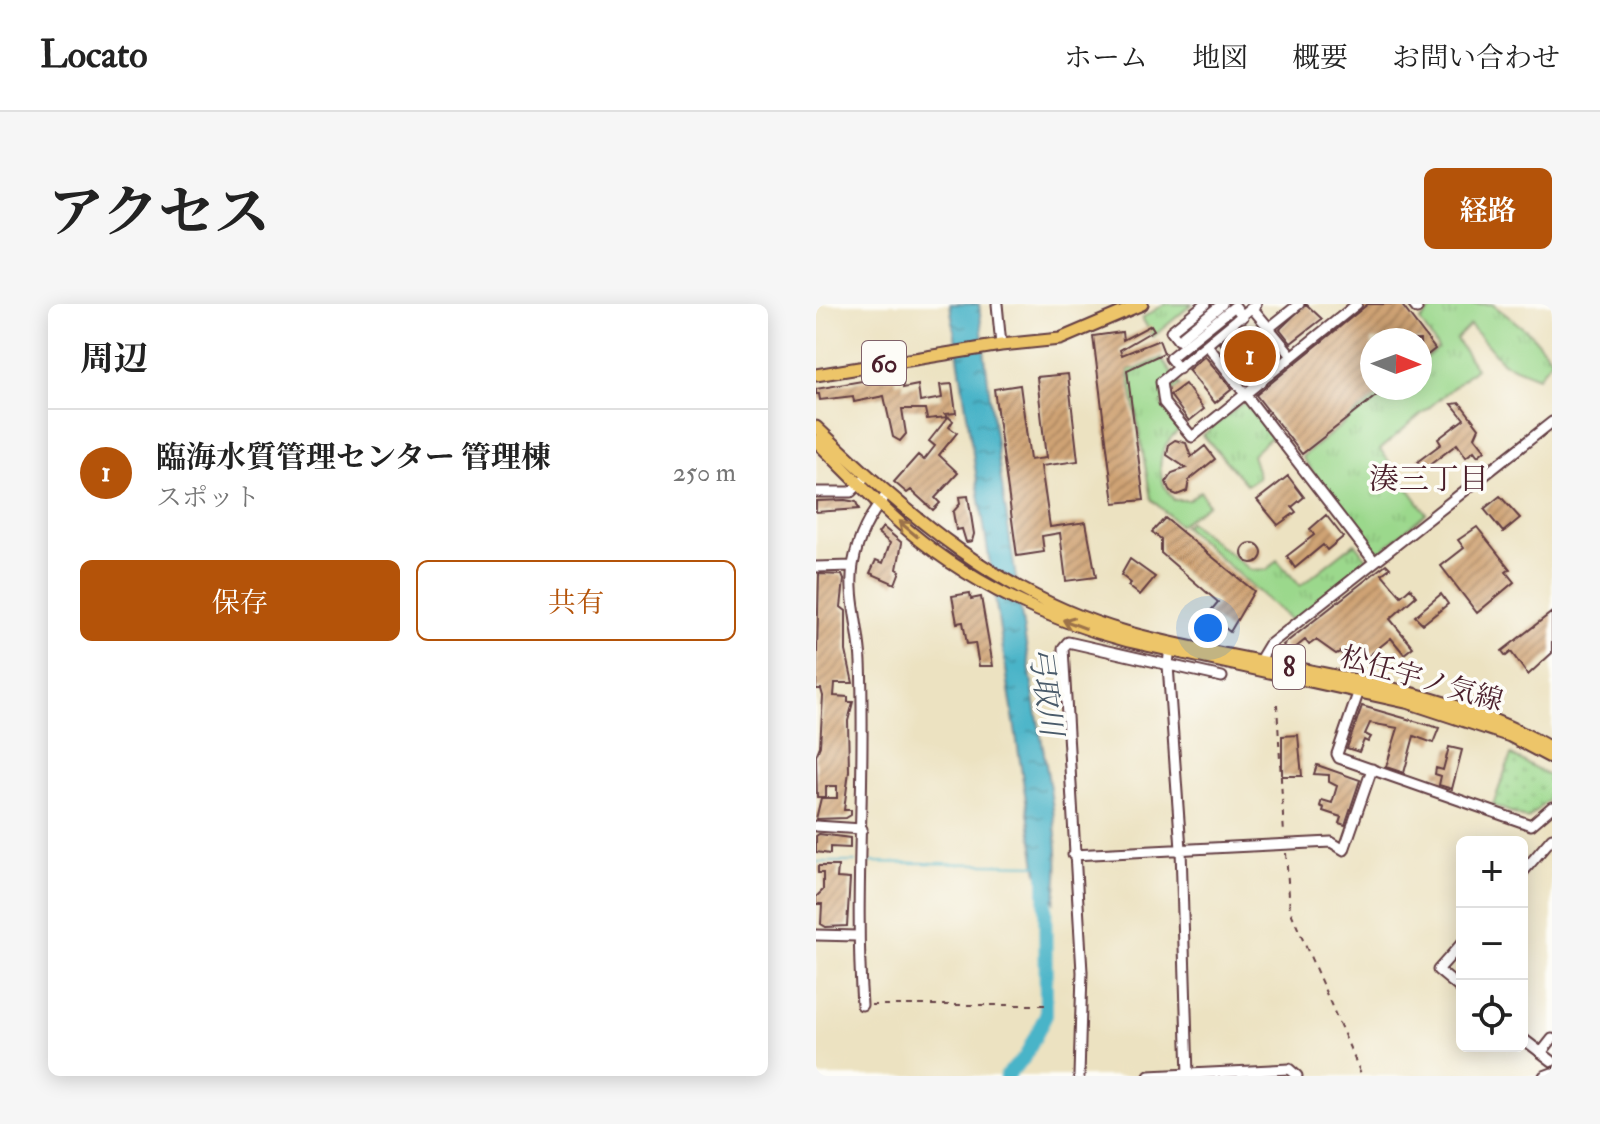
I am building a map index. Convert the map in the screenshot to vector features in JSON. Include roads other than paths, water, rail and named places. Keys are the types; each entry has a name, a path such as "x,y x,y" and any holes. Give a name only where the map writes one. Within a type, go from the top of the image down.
{"main road":[{"name":"60","path":"816,375 1001,345 1060,339 1142,304"},
{"name":"松任宇ノ気線","path":"816,427 820,443 863,479 911,532 971,574 1023,603 1094,632 1257,664 1462,710 1500,722 1549,749"},
{"name":"松任宇ノ気線","path":"883,499 969,560 1024,590 1123,631 1170,646"}],"street":[{"path":"997,304 1001,345"},
{"path":"1205,304 1171,331 1178,340 1222,304"},
{"path":"1269,328 1299,304"},
{"path":"1292,356 1255,306 1161,382 1164,403 1192,437 1357,304"},
{"path":"1179,369 1170,358 1224,314 1235,306 1243,317"},
{"path":"1208,346 1374,561"},
{"path":"1257,664 1269,645 1552,422"},
{"path":"816,492 851,492 863,479"},
{"path":"862,1005 857,936 862,829 861,662 853,566 865,523 883,499"},
{"path":"816,567 853,566"},
{"path":"1079,1076 1082,972 1063,648 1068,642 1222,677"},
{"path":"1170,646 1168,665 1181,849 1188,1075"},
{"path":"1360,688 1337,754 1531,825 1552,807"},
{"path":"1073,855 1331,842 1344,850 1372,769"},
{"path":"816,826 862,829"},
{"path":"1528,866 1552,838"},
{"path":"816,935 857,936"},
{"path":"1456,950 1438,970 1456,985"},
{"path":"1541,1053 1552,1039"},
{"path":"1528,1043 1552,1061"},
{"path":"1149,1076 1289,1069 1297,1076"},
{"path":"1544,1076 1552,1073"}],"water":[{"path":"950,304 979,304 1004,501 1052,801 1057,855 1054,902 1037,872"}],"waterway":[{"path":"816,862 855,862"},
{"path":"865,862 1039,865"},
{"name":"弓取川","path":"1006,1076 1025,1057 1046,1015 1045,870"}],"place":[{"name":"臨海水質管理センター 管理棟","path":"1250,356"}],"district":[{"name":"湊三丁目","path":"1429,479"}]}
